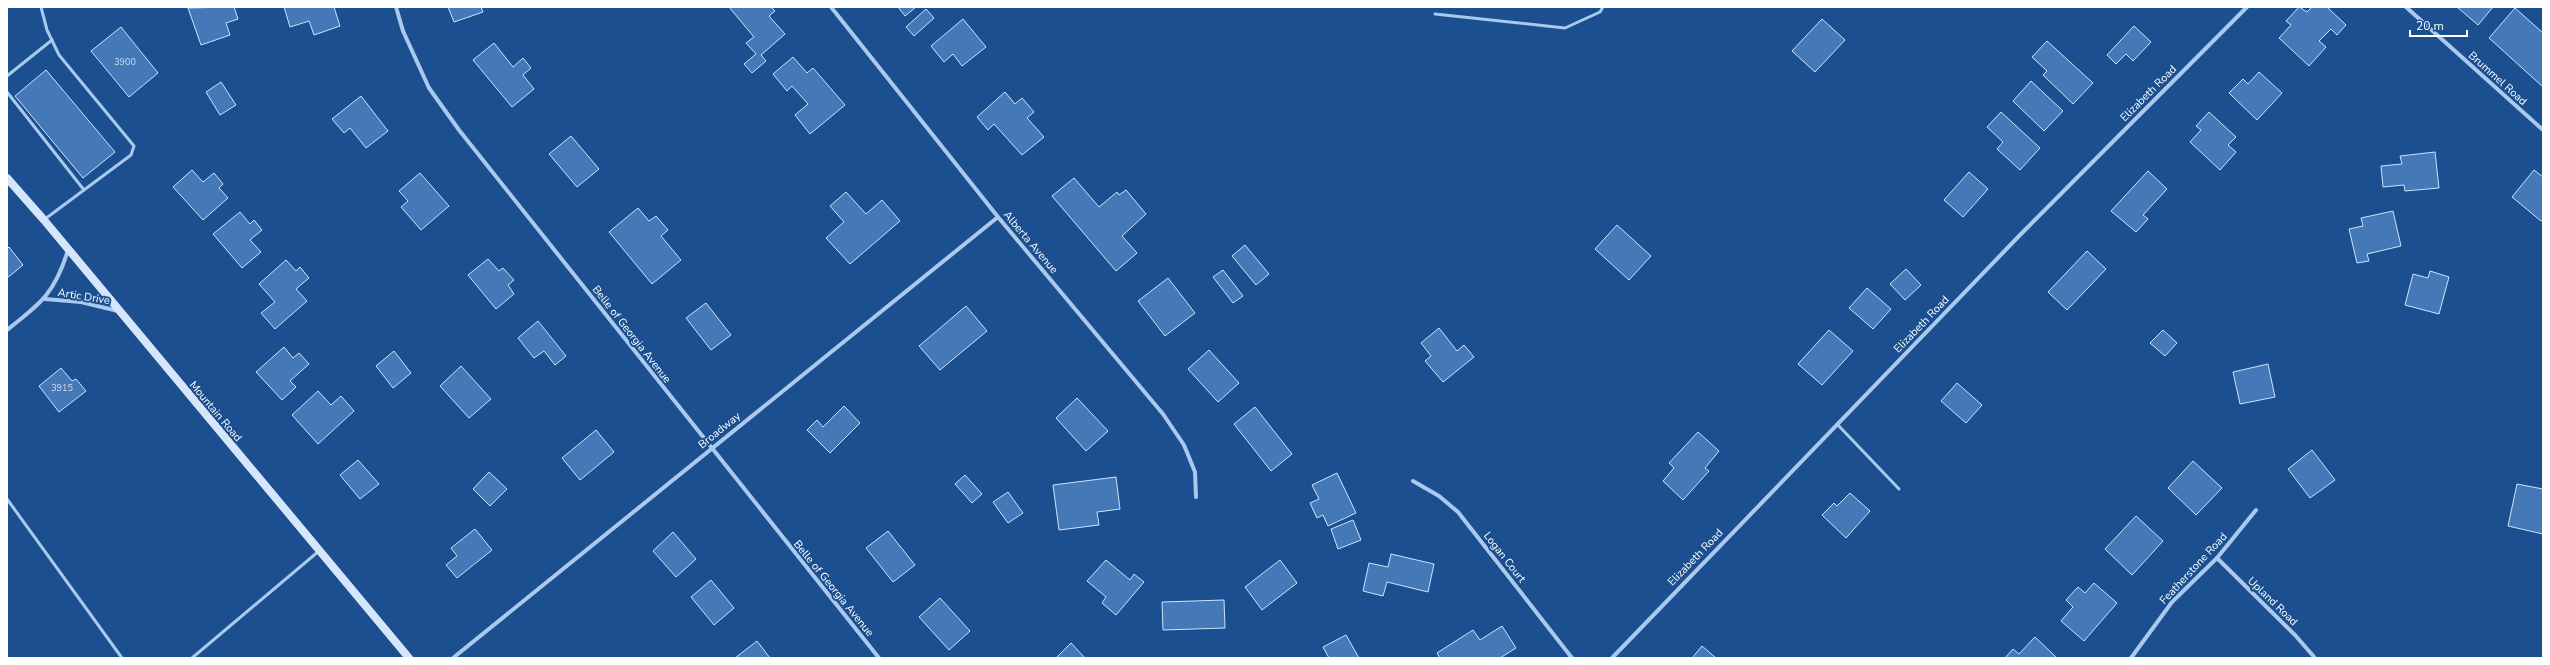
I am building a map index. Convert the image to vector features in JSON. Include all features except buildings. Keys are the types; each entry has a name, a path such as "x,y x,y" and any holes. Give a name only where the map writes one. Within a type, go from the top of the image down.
{"main road":[{"name":"Mountain Road","path":"7,178 44,220 409,658"}],"street":[{"name":"Belle of Georgia Avenue","path":"396,7 403,31 429,88 479,156 879,658"},
{"name":"Alberta Avenue","path":"831,7 998,216 1163,414 1184,445 1195,472 1196,497"},
{"name":"Elizabeth Road","path":"1613,658 2019,236 2247,7"},
{"name":"Brummel Road","path":"2406,7 2543,130"},
{"name":"Broadway","path":"453,658 998,216"},
{"name":"Artic Drive","path":"7,330 45,299 61,274 68,250"},
{"name":"Artic Drive","path":"45,299 81,302 119,311"},
{"name":"Logan Court","path":"1413,481 1433,492 1458,512 1572,658"},
{"name":"Featherstone Road","path":"2131,658 2172,602 2217,558 2256,510"},
{"name":"Upland Road","path":"2217,558 2295,635 2315,658"}],"lane":[{"path":"40,7 59,55 134,146 131,156 44,220"},
{"path":"1435,14 1565,28 1600,12 1603,7"},
{"path":"7,76 52,40"},
{"path":"7,92 84,190"},
{"path":"1837,424 1899,489"},
{"path":"7,499 122,658"},
{"path":"192,658 319,551"}]}
